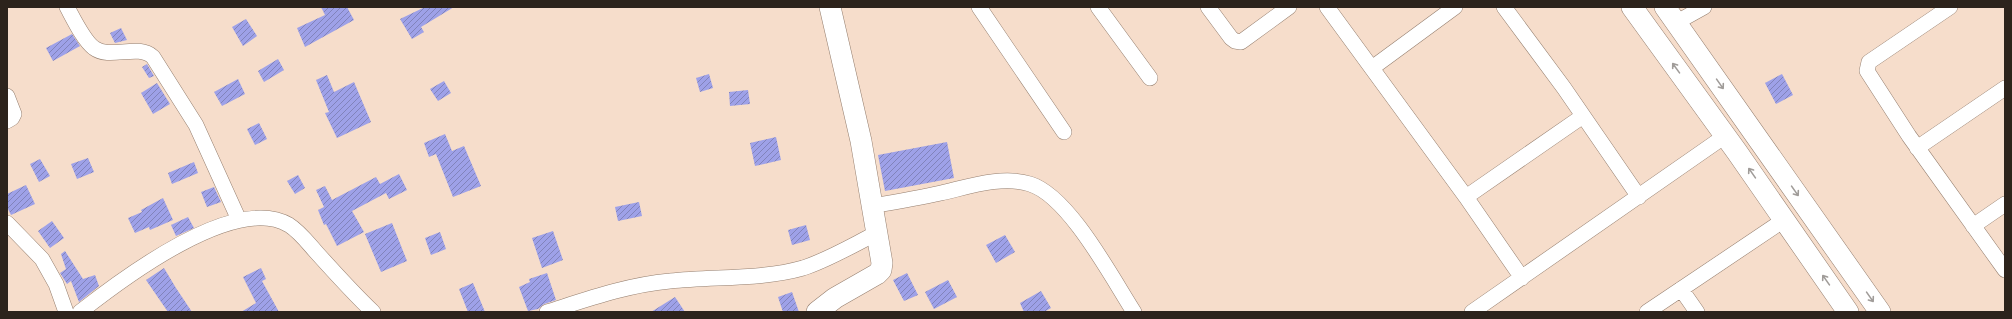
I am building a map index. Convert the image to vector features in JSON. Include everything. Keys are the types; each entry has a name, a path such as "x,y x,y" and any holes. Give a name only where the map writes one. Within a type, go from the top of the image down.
{"street":[{"path":"67,7 93,48 102,51 144,53 154,57 196,125 238,220"},
{"path":"817,312 834,298 881,270 882,263 861,141 830,7"},
{"path":"980,7 1064,132"},
{"path":"1098,7 1150,78"},
{"path":"1208,7 1231,38 1235,41 1241,42 1289,7"},
{"path":"1327,7 1466,197 1522,278"},
{"path":"1372,68 1455,7"},
{"path":"1504,7 1583,116 1639,197"},
{"path":"1632,7 1737,152 1848,312"},
{"path":"1704,7 1671,15 1880,312"},
{"path":"1950,7 1869,62 1867,66 1870,78 1917,148 2005,270"},
{"path":"1917,148 2005,88"},
{"path":"7,96 14,114 12,118 7,121"},
{"path":"1466,197 1583,116"},
{"path":"1472,312 1725,136"},
{"path":"1737,152 1759,140"},
{"path":"872,206 1006,181 1032,184 1059,204 1075,221 1134,312"},
{"path":"1973,226 2005,204"},
{"path":"80,312 139,271 186,241 215,227 238,220 252,218 272,219 289,225 297,231 373,312"},
{"path":"1647,312 1784,220"},
{"path":"7,223 45,263 56,284 66,312"},
{"path":"547,312 635,286 670,281 778,273 796,269 817,262 877,233"},
{"path":"1681,289 1697,312"}],"building":[{"path":"321,7 347,7 354,20 305,47 297,28 325,15"},
{"path":"425,7 454,7 421,27 424,32 412,39 400,19"},
{"path":"246,19 257,36 243,46 232,27"},
{"path":"121,28 127,40 115,43 110,33"},
{"path":"72,34 80,46 53,61 46,48"},
{"path":"278,59 284,70 264,82 258,71"},
{"path":"147,64 154,76 149,78 142,67"},
{"path":"709,74 713,88 700,92 696,78"},
{"path":"1782,74 1793,95 1776,104 1765,83"},
{"path":"327,75 334,92 354,82 371,122 337,138 325,113 329,112 316,80"},
{"path":"238,79 245,94 222,106 214,92"},
{"path":"444,81 451,93 438,101 430,89"},
{"path":"157,83 170,104 153,114 141,93"},
{"path":"748,90 750,104 730,106 729,92"},
{"path":"259,123 267,139 255,145 247,129"},
{"path":"445,134 452,151 464,146 481,186 453,197 436,154 429,157 424,143"},
{"path":"776,137 781,160 755,166 750,143"},
{"path":"947,142 954,178 885,191 878,155"},
{"path":"88,158 94,172 77,179 71,164"},
{"path":"40,159 50,176 39,182 30,164"},
{"path":"194,162 198,173 172,184 168,173"},
{"path":"399,174 407,190 389,199 386,193 352,211 364,232 337,246 326,224 324,225 318,210 324,207 316,190 325,186 332,200 376,177 380,184"},
{"path":"298,175 305,188 295,194 287,181"},
{"path":"26,185 35,204 11,215 7,207 7,194"},
{"path":"214,187 221,202 207,207 201,192"},
{"path":"163,198 173,220 150,230 149,227 135,233 128,218 142,212 141,210"},
{"path":"639,202 642,216 618,221 615,207"},
{"path":"188,217 194,228 176,236 171,225"},
{"path":"52,221 64,238 50,248 38,231"},
{"path":"392,223 407,261 381,272 365,234"},
{"path":"806,225 810,240 792,245 788,230"},
{"path":"553,231 563,260 542,268 532,238"},
{"path":"440,232 446,249 431,255 425,238"},
{"path":"1005,235 1015,252 996,263 986,245"},
{"path":"65,251 83,279 95,275 99,286 79,302 71,281 67,284 60,273 66,269 61,254"},
{"path":"164,268 192,312 168,312 146,280"},
{"path":"261,268 266,279 262,281 279,312 241,312 256,303 243,277"},
{"path":"547,273 556,300 544,304 538,309 528,311 519,287 530,282 529,279"},
{"path":"907,273 918,295 904,301 893,280"},
{"path":"948,280 957,297 934,309 925,292"},
{"path":"473,283 485,312 468,312 459,289"},
{"path":"1041,291 1051,308 1044,312 1024,312 1020,303"},
{"path":"792,292 799,312 783,312 778,297"},
{"path":"675,297 685,312 651,312"}]}
